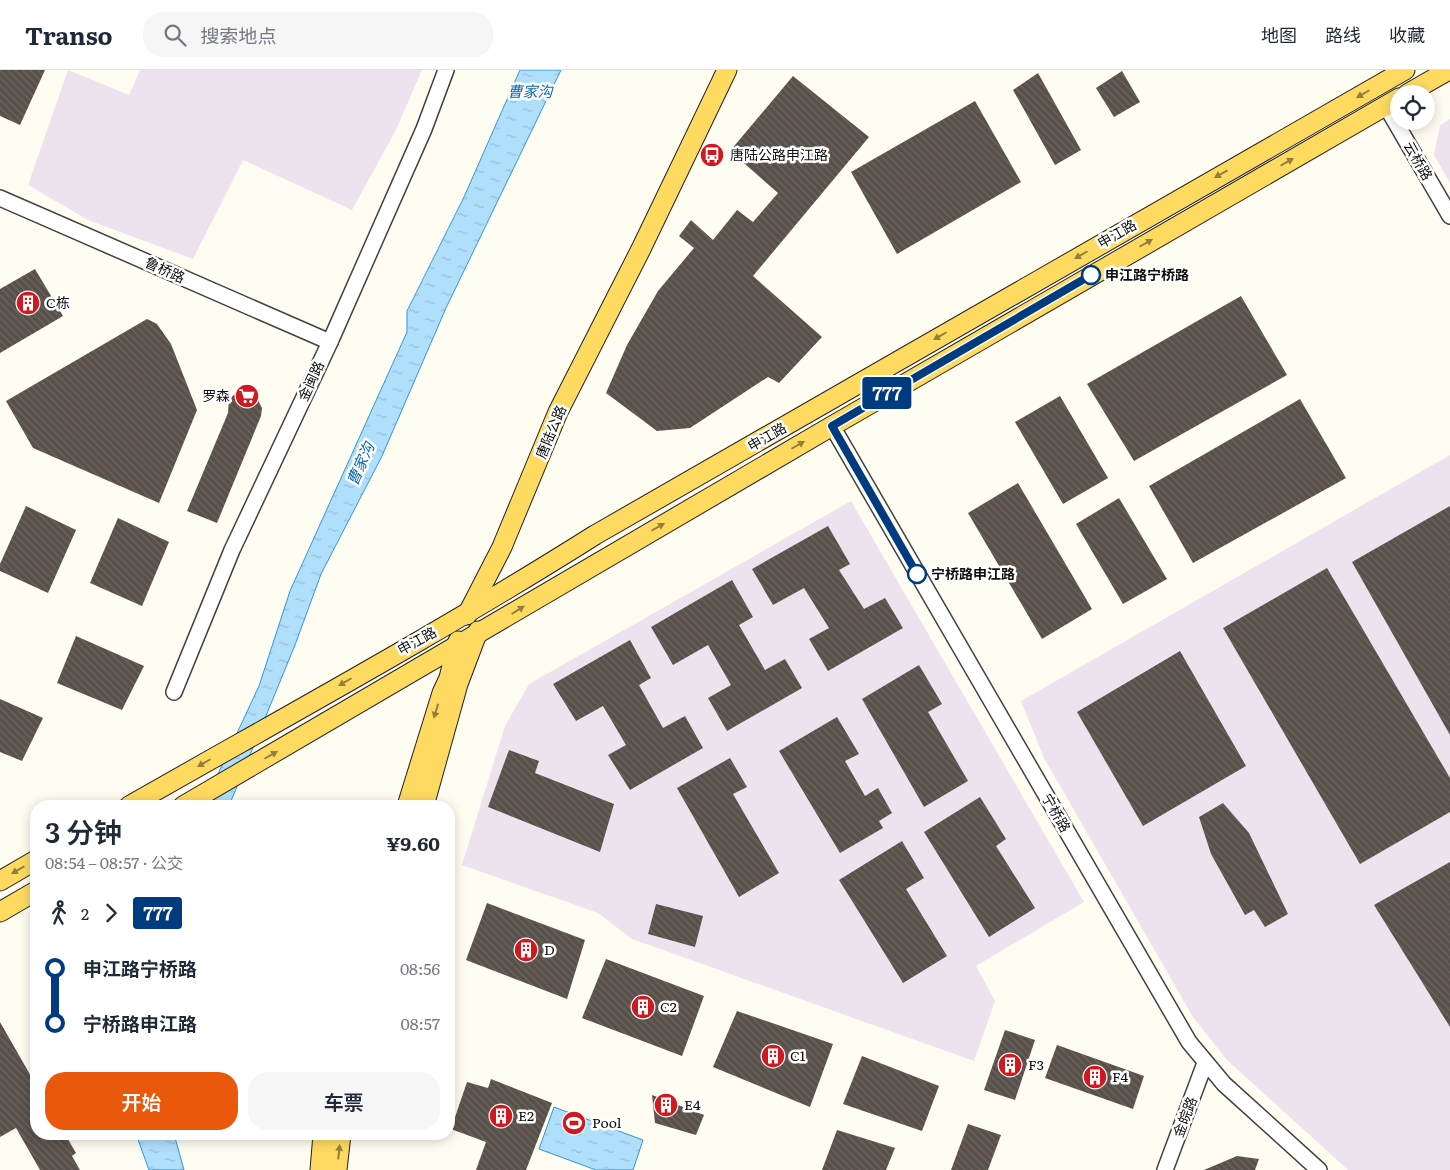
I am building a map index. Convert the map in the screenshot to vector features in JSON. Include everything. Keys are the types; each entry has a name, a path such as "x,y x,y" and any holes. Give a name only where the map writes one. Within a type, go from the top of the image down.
{"main road":[{"name":"唐陆公路","path":"409,800 442,693 449,678 466,614 502,546 558,412 641,249 726,70"},
{"name":"唐陆公路","path":"426,800 458,684 488,603 544,467 572,406 627,302 699,146 739,70"},
{"name":"申江路","path":"139,800 387,658 488,603 595,536 1405,70"},
{"path":"1423,85 1449,70"},
{"name":"申江路","path":"193,800 832,426 1390,103"},
{"path":"0,881 30,864"},
{"path":"0,912 30,894"},
{"path":"320,1170 322,1140"},
{"path":"337,1170 340,1140"}],"street":[{"name":"金闽路","path":"174,692 232,550 330,342 424,129 446,70"},
{"name":"云桥路","path":"1406,130 1450,216"},
{"name":"鲁桥路","path":"0,198 330,342"},
{"name":"宁桥路","path":"832,426 1176,1022 1205,1063 1242,1102 1318,1170"},
{"name":"金皖路","path":"1165,1170 1205,1063"}],"shaded area":[{"path":"68,70 129,95 140,70 422,70 396,130 352,210 243,160 193,259 88,220 28,185"},
{"path":"1450,119 1450,183 1434,155 1440,125"},
{"path":"1450,455 1450,1170 1348,1170 1227,1060 1193,1017 1044,758 1021,701"},
{"path":"851,501 1084,902 976,966 995,1001 974,1061 632,939 598,913 462,865 505,726 529,684"}],"water":[{"name":"曹家沟","path":"520,70 561,70 446,308 382,456 321,574 295,645 231,800 206,800 259,686 290,591 407,332 407,311 464,197"},
{"name":"Pool","path":"554,1107 643,1140 633,1170 596,1170 539,1149"},
{"path":"138,1140 176,1140 184,1170 149,1170"}],"building":[{"path":"0,70 45,70 20,125 0,116"},
{"path":"1122,71 1140,102 1114,117 1096,88"},
{"path":"1038,73 1081,150 1055,165 1013,90"},
{"path":"793,76 869,137 753,276 822,337 779,383 768,377 690,428 657,431 606,393 627,345 658,291 694,248 679,236 691,220 713,240 737,210 753,222 778,193 730,151"},
{"path":"975,101 1021,182 897,254 851,172"},
{"name":"C栋","path":"35,269 63,316 0,353 0,289"},
{"path":"1241,296 1287,375 1134,461 1087,384"},
{"path":"147,319 157,324 171,344 197,410 159,503 33,448 6,401"},
{"path":"240,390 248,390 257,398 262,408 261,416 217,523 187,511 228,413 229,399"},
{"path":"1060,396 1108,478 1063,504 1015,422"},
{"path":"1300,399 1346,478 1193,563 1149,486"},
{"path":"1018,483 1092,609 1042,639 968,513"},
{"path":"1119,498 1167,579 1123,604 1076,524"},
{"path":"26,506 76,530 48,593 0,571 0,564"},
{"path":"1450,506 1450,735 1352,562"},
{"path":"118,518 169,542 142,606 90,583"},
{"path":"828,526 850,564 839,570 864,609 885,598 903,628 828,671 809,639 829,628 804,588 773,605 752,569"},
{"path":"1327,568 1450,778 1450,812 1360,864 1223,628"},
{"path":"732,580 753,617 739,625 765,670 785,659 802,688 727,731 708,698 731,685 708,645 673,665 651,627"},
{"path":"76,636 144,666 122,710 57,683"},
{"path":"630,640 651,678 639,685 663,728 685,716 703,748 630,790 608,755 626,745 603,706 576,721 553,684"},
{"path":"1180,651 1246,766 1143,826 1077,712"},
{"path":"919,665 942,704 928,712 968,781 924,807 862,699"},
{"path":"0,699 43,718 22,761 0,752"},
{"path":"837,717 859,754 845,761 865,796 878,788 892,813 879,821 883,828 840,853 779,751"},
{"path":"509,750 539,761 535,773 614,804 600,852 488,807"},
{"path":"730,758 747,787 733,794 779,873 739,897 677,788"},
{"path":"980,797 1006,839 996,846 1035,908 989,937 924,832"},
{"path":"1223,803 1249,833 1288,914 1265,927 1254,910 1245,915 1211,854 1199,817"},
{"path":"902,841 924,878 906,889 947,956 903,983 839,880"},
{"path":"1450,862 1450,1027 1374,905"},
{"name":"D","path":"487,903 585,940 567,999 466,960"},
{"path":"656,904 703,916 695,947 648,934"},
{"name":"C2","path":"606,959 704,996 682,1056 582,1018"},
{"name":"C1","path":"737,1011 833,1044 810,1107 713,1067"},
{"path":"0,1022 30,1074 30,1140 68,1140 76,1153 72,1156 80,1170 40,1170 16,1128 0,1137"},
{"name":"F3","path":"1005,1030 1035,1040 1015,1100 984,1090"},
{"name":"F4","path":"1057,1045 1144,1076 1133,1109 1045,1078"},
{"path":"862,1056 939,1086 922,1131 843,1104"},
{"name":"E2","path":"491,1079 552,1103 526,1170 476,1170 486,1142 455,1130 455,1117 467,1082 488,1088"},
{"name":"E4","path":"652,1095 704,1115 696,1135 655,1123"},
{"path":"968,1124 1001,1135 988,1170 951,1170"},
{"path":"837,1130 895,1148 886,1170 822,1170"},
{"path":"1237,1156 1259,1159 1255,1170 1204,1170"}],"bus line":[{"name":"777","path":"917,574 832,426 1091,275"}],"place":[{"name":"唐陆公路申江路","path":"712,155"},
{"name":"申江路宁桥路","path":"1091,275"},
{"name":"C栋","path":"28,303"},
{"name":"罗森","path":"247,396"},
{"name":"宁桥路申江路","path":"917,574"},
{"name":"D","path":"526,950"},
{"name":"C2","path":"643,1007"},
{"name":"C1","path":"773,1056"},
{"name":"F3","path":"1010,1065"},
{"name":"F4","path":"1095,1077"},
{"name":"E4","path":"666,1105"},
{"name":"E2","path":"501,1116"},
{"name":"Pool","path":"574,1123"}]}
